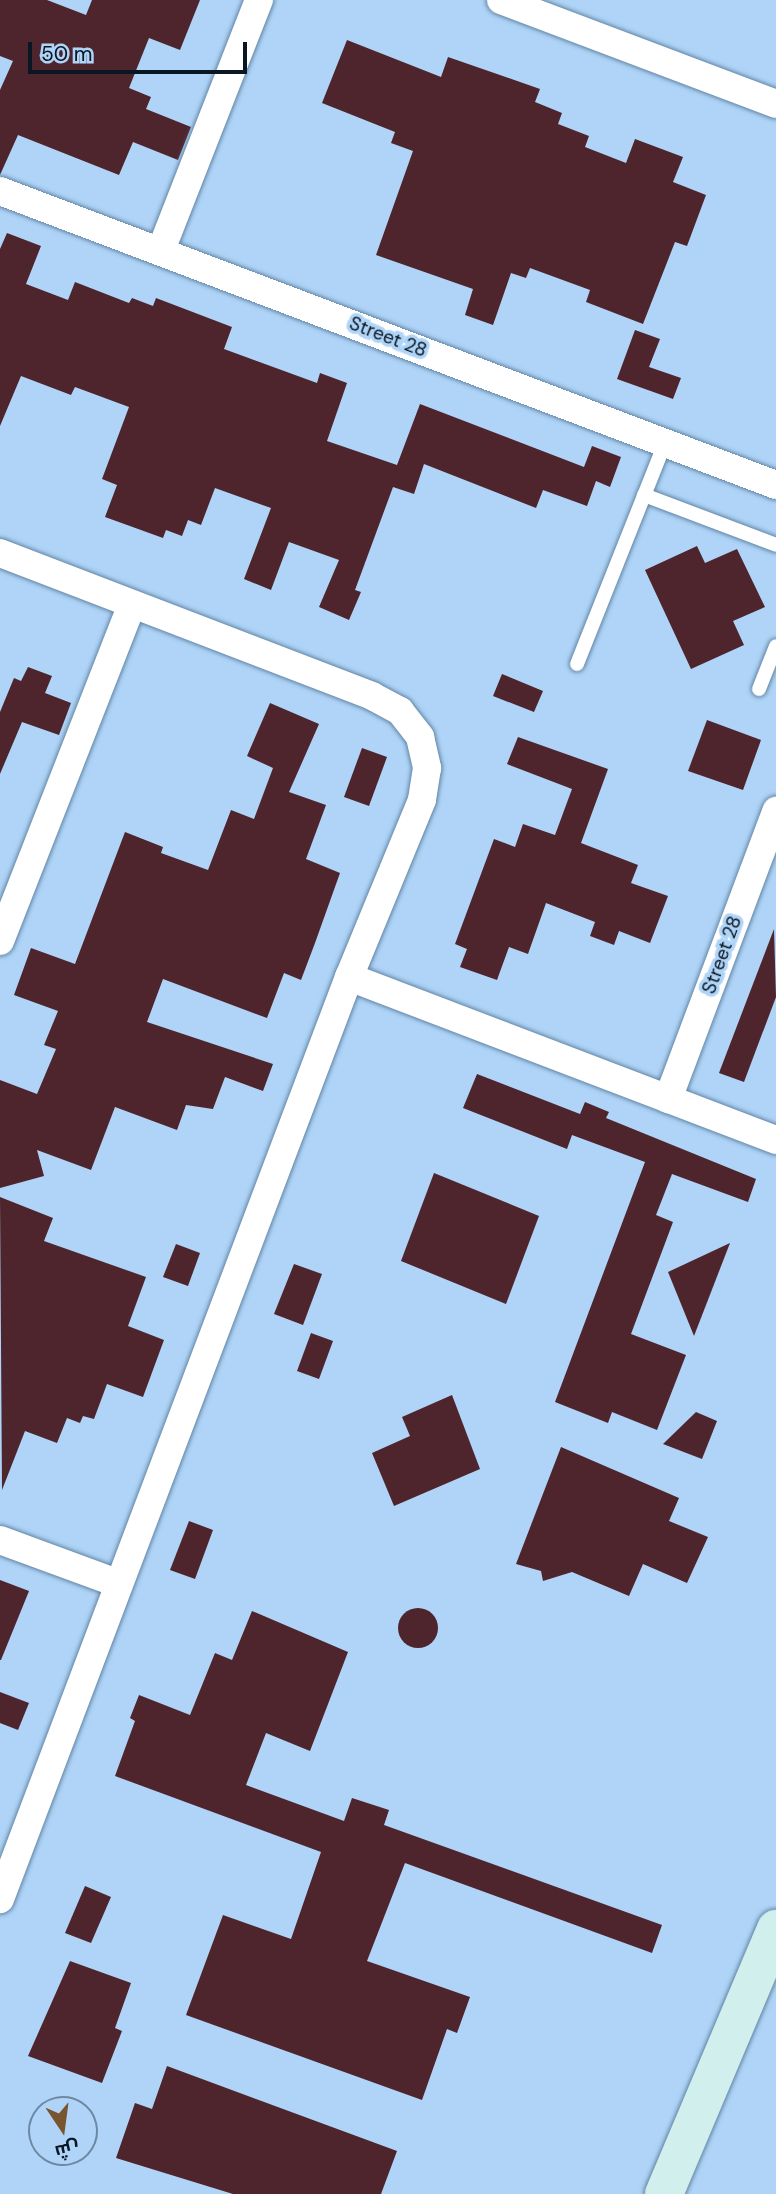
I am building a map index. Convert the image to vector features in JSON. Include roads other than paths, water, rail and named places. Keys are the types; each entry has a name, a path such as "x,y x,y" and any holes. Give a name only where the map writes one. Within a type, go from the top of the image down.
{"main road":[{"path":"664,2194 776,1929"}],"street":[{"path":"161,250 259,0"},
{"path":"501,0 556,10 776,104"},
{"name":"Street 28","path":"0,191 776,485"},
{"path":"0,553 372,696 400,711 419,737 427,768 422,800 349,977 117,1583 0,1899"},
{"path":"3,924 132,605"},
{"name":"Street 28","path":"668,1099 776,811"},
{"path":"349,977 776,1140"},
{"path":"0,1540 117,1583"}],"lane":[{"path":"578,664 665,443"},
{"path":"644,495 776,545"},
{"path":"759,689 776,646"}]}
